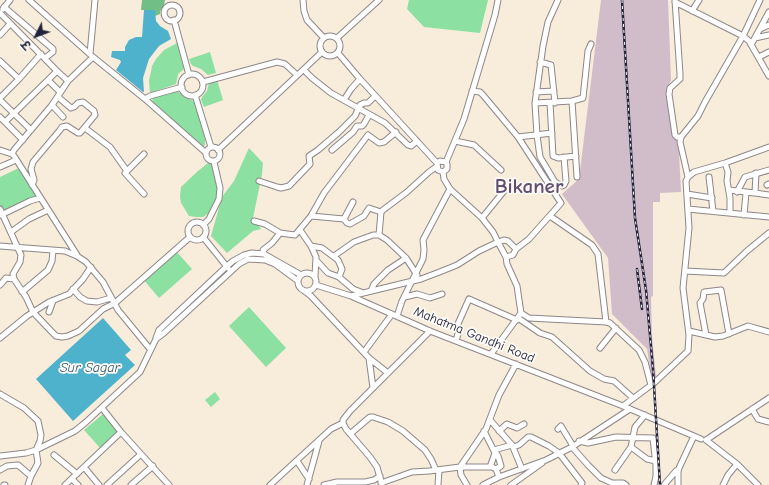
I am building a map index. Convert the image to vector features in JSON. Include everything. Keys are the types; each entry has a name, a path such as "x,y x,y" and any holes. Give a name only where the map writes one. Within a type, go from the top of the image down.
{"street":[{"path":"10,0 0,13 68,81"},
{"path":"30,0 92,56 145,99 206,152 207,159 214,162"},
{"path":"12,154 52,105 68,81 92,56 95,0"},
{"path":"303,0 307,20 324,38"},
{"path":"337,38 379,0"},
{"path":"443,172 448,167 446,162 464,119 495,15 498,0"},
{"path":"558,0 548,22 540,62 535,103 540,157 555,182 562,186 566,181 564,157"},
{"path":"692,11 698,0"},
{"path":"675,1 749,40 769,73"},
{"path":"675,1 680,78 670,88 669,94 675,135 677,137 681,137"},
{"path":"688,177 680,142 681,137 698,116 743,36 759,1"},
{"path":"169,3 176,6 180,10 179,17 174,20 168,20 164,15 165,9 169,3"},
{"path":"4,7 52,49 53,52 43,56 0,99 31,130"},
{"path":"751,45 769,12"},
{"path":"174,20 190,75"},
{"path":"0,35 10,24"},
{"path":"760,29 769,25"},
{"path":"755,38 769,35"},
{"path":"322,52 320,43 324,38 331,36 337,38 340,44 338,53"},
{"path":"535,103 581,100 583,97 588,51 591,44"},
{"path":"322,52 330,56 338,53"},
{"path":"218,150 322,52"},
{"path":"759,57 769,52"},
{"path":"338,53 417,141 437,165 440,172 443,172 444,180 450,189 482,218 493,232 506,257 507,264 517,286 519,317 491,354"},
{"path":"203,82 277,62 285,64 297,75"},
{"path":"540,62 552,65 554,91 552,103 553,156 558,158 576,156"},
{"path":"1,63 19,79"},
{"path":"304,70 327,91 381,121 396,132 408,145 411,146 417,141"},
{"path":"6,122 57,71"},
{"path":"190,75 198,76 203,82 202,90 195,95 187,94 182,87 183,80 190,75"},
{"path":"344,100 360,79"},
{"path":"32,185 34,180 31,169 33,162 62,127 67,126 80,133 95,115 94,111 82,102 73,108 69,108 48,80"},
{"path":"145,99 150,96 182,87"},
{"path":"472,91 480,92 484,95 518,137 562,203 529,239 516,249 512,255 506,257"},
{"path":"536,92 554,91"},
{"path":"195,95 211,147"},
{"path":"259,181 282,188 289,186 310,164 309,156 339,132 355,116 360,105 368,103 376,96"},
{"path":"572,101 577,177"},
{"path":"52,105 63,117"},
{"path":"332,150 353,132 357,126 362,126 369,114"},
{"path":"0,117 23,140"},
{"path":"85,128 110,147 127,170 125,173 144,194"},
{"path":"254,221 265,224 280,232 294,235 311,216 324,193 368,135 379,143 384,142 396,132"},
{"path":"518,137 552,133"},
{"path":"455,141 474,145 501,170"},
{"path":"206,152 211,147"},
{"path":"211,147 218,150 220,155 214,162"},
{"path":"623,406 651,385 688,350 688,331 683,288 689,228 686,181 688,177 694,172 725,163 769,147"},
{"path":"0,150 12,154 77,256 91,267 104,282 113,301 150,350"},
{"path":"127,170 144,154"},
{"path":"0,167 16,160"},
{"path":"379,235 380,212 410,189 440,161 446,162"},
{"path":"203,225 209,219 220,199 220,188 214,162"},
{"path":"725,163 728,172 730,213"},
{"path":"737,192 745,177 769,170"},
{"path":"755,193 756,173"},
{"path":"710,177 713,211"},
{"path":"364,352 394,315 405,297 423,259 423,240 450,189"},
{"path":"728,190 769,195"},
{"path":"482,218 504,191"},
{"path":"744,214 746,193"},
{"path":"687,194 712,198"},
{"path":"40,198 1,212 19,247 21,258 13,274 14,279 33,312 56,336 68,336 79,331 190,237"},
{"path":"344,219 353,202"},
{"path":"311,216 344,219 347,223 353,223 364,216 370,208 380,212"},
{"path":"688,209 769,217"},
{"path":"11,232 29,219 48,210"},
{"path":"550,216 592,245 598,254 606,322"},
{"path":"194,222 198,222 203,225 206,230 203,237 198,240 190,237 187,230 189,226 194,222"},
{"path":"300,230 311,246 316,260 328,273 339,277 353,289 362,292"},
{"path":"264,254 263,250 272,243 280,232"},
{"path":"685,270 724,273 769,233"},
{"path":"334,256 354,242 373,235 379,235 387,240 406,258 421,279"},
{"path":"203,237 230,271"},
{"path":"351,296 362,292 421,279 457,264 498,242 506,240 516,249"},
{"path":"0,246 54,250 77,256"},
{"path":"311,246 322,248 338,260 342,267 339,277"},
{"path":"22,292 48,270 52,261 54,250"},
{"path":"0,456 26,453 36,450 74,431 102,408 140,372 159,330 233,261 244,255 258,252 301,275"},
{"path":"371,291 374,284 388,270 406,258"},
{"path":"156,338 164,333 230,271 245,261 259,259 274,264 298,280 300,287 311,296 369,358 388,373"},
{"path":"303,290 311,290 316,285 316,260"},
{"path":"0,338 33,312 66,295 83,279 91,267"},
{"path":"298,280 301,275 305,273 315,276"},
{"path":"0,285 6,278 14,279"},
{"name":"Mahatma Gandhi Road","path":"316,285 351,296 430,331 623,406 704,440"},
{"path":"73,289 80,297 87,301 113,301"},
{"path":"706,335 700,303 704,300 704,292 721,290 729,334"},
{"path":"405,297 417,294 430,298 442,294"},
{"path":"456,341 459,330 457,326 465,306 470,299 519,317 606,322 616,328 632,342 642,354 651,385"},
{"path":"49,312 53,301"},
{"path":"519,317 540,333 552,337 590,371 614,381 633,398"},
{"path":"688,331 719,337 748,326 769,332"},
{"path":"600,348 616,328"},
{"path":"270,485 334,427 343,423 346,415 430,331"},
{"path":"369,358 373,388"},
{"path":"467,485 461,475 460,467 490,420 499,395 516,364"},
{"path":"0,394 24,408 38,421 41,435 36,450 38,463 28,485"},
{"path":"758,485 737,464 704,440 769,398"},
{"path":"102,408 153,466 166,484"},
{"path":"513,484 546,460 579,442 630,409"},
{"path":"752,409 758,419 769,422"},
{"path":"615,470 631,447 635,427 645,415"},
{"path":"350,434 370,417 388,422 403,431 425,450 438,470 438,485"},
{"path":"490,420 512,446 522,469"},
{"path":"343,423 377,468 381,484 412,472 460,467 490,467 496,469"},
{"path":"500,431 507,424 517,428 524,424"},
{"path":"558,428 561,426 572,446 588,466 601,478 612,483 626,485"},
{"path":"484,431 498,456 501,466 496,469"},
{"path":"65,485 122,432"},
{"path":"678,485 679,468 694,436"},
{"path":"494,450 519,445 528,437 531,437 559,453 582,483 581,485"},
{"path":"579,442 588,443 611,437 653,438 656,460 656,476 654,485"},
{"path":"308,483 320,440"},
{"path":"631,447 647,459 656,460"},
{"path":"490,467 495,456 494,450"},
{"path":"107,485 142,454"},
{"path":"54,455 77,474"},
{"path":"483,485 499,477 546,460"},
{"path":"297,461 308,483"},
{"path":"724,485 728,475 737,464"},
{"path":"0,470 7,466 18,465 31,476"},
{"path":"131,485 153,466"},
{"path":"84,467 99,485"},
{"path":"496,469 499,477"},
{"path":"664,485 676,471"},
{"path":"324,485 337,482 365,482 374,480 380,476"},
{"path":"72,479 78,485"}],"shaded area":[{"path":"601,0 668,0 671,80 666,91 673,132 678,132 681,192 660,193 660,202 653,202 653,296 651,297 652,337 656,377 652,381 647,349 612,314 608,258 562,194 579,179"}],"green space":[{"path":"142,0 165,0 160,14 155,16 155,10 141,10"},
{"path":"409,0 488,0 480,33 424,27 407,9"},
{"path":"177,43 184,69 178,74 176,84 150,93 149,81 152,66 164,50"},
{"path":"210,52 216,73 208,75 201,69 193,66 189,59"},
{"path":"217,80 223,100 204,107 201,100 202,97 207,91 209,83"},
{"path":"177,91 186,98 194,101 202,124 205,139 203,149 152,103 153,98"},
{"path":"249,148 263,163 253,218 261,229 253,231 227,253 211,236 222,197 234,181"},
{"path":"208,163 212,165 215,171 219,187 216,199 209,213 203,217 189,216 181,203 181,187"},
{"path":"21,167 40,198 3,214 0,210 0,177"},
{"path":"175,250 192,269 159,298 143,279"},
{"path":"249,307 286,348 266,367 229,326"},
{"path":"215,392 220,399 211,407 205,400"},
{"path":"103,414 118,432 101,449 84,430"}],"water":[{"path":"144,10 155,10 156,21 160,26 168,31 171,39 159,46 149,59 143,78 143,92 116,70 121,62 120,60 111,57 112,51 125,51 125,47 129,40 136,37 142,37"},
{"name":"Sur Sagar","path":"103,318 131,350 125,355 135,365 73,421 36,379"}],"railway":[{"path":"622,0 635,218 646,290 653,369 660,485"},
{"path":"637,269 642,309"}],"district":[{"name":"Bikaner","path":"529,187"}]}
